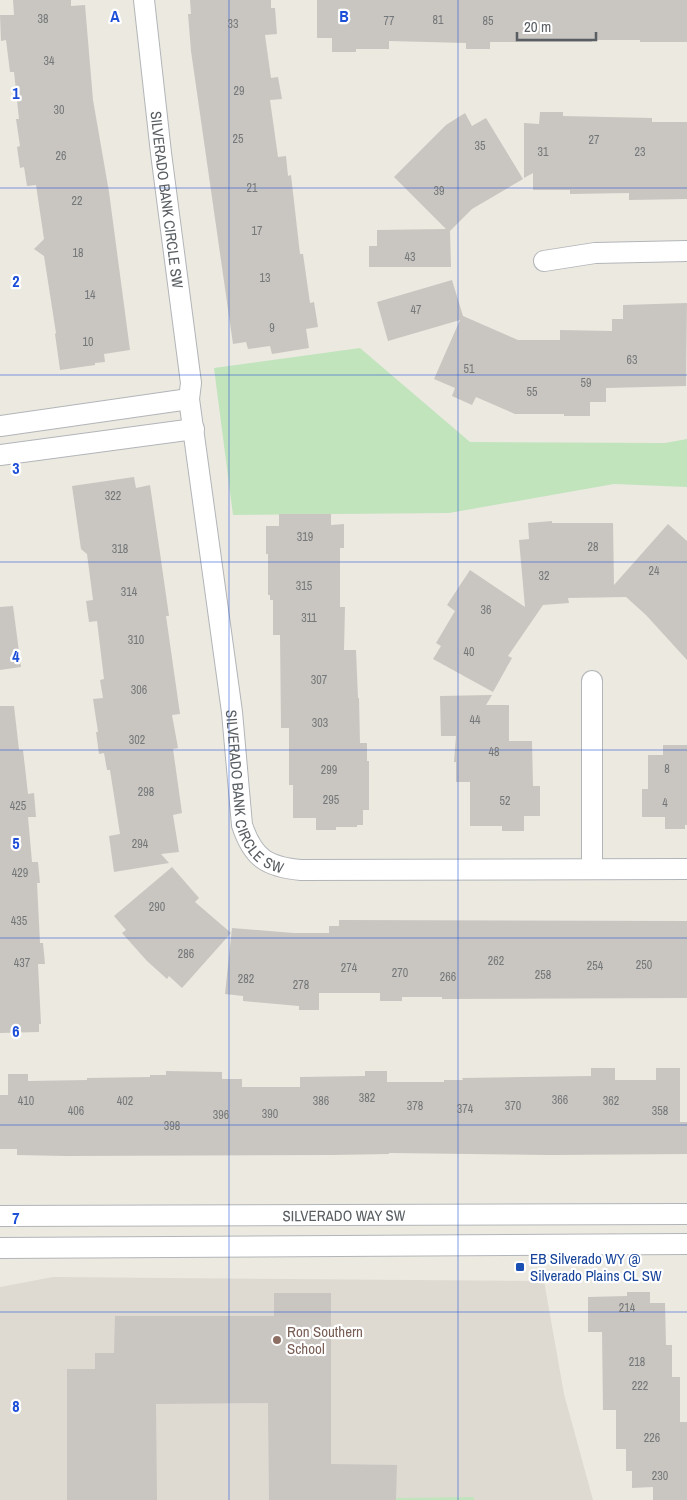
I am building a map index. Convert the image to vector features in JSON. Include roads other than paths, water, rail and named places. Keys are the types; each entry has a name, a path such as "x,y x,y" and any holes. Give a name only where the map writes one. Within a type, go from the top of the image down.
{"street":[{"name":"SILVERADO BANK CIRCLE SW","path":"144,0 162,163 191,383 189,399 232,712 242,825 248,842 269,864 301,870 687,869"},
{"path":"544,261 595,253 687,251"},
{"path":"0,426 189,399"},
{"path":"0,454 194,428"},
{"path":"592,681 592,869"},
{"name":"SILVERADO WAY SW","path":"0,1216 687,1214"},
{"name":"SILVERADO WAY SW","path":"0,1248 687,1244"}],"place":[{"name":"EB Silverado WY @ Silverado Plains CL SW","path":"520,1267"},
{"name":"Ron Southern School","path":"277,1340"}]}
